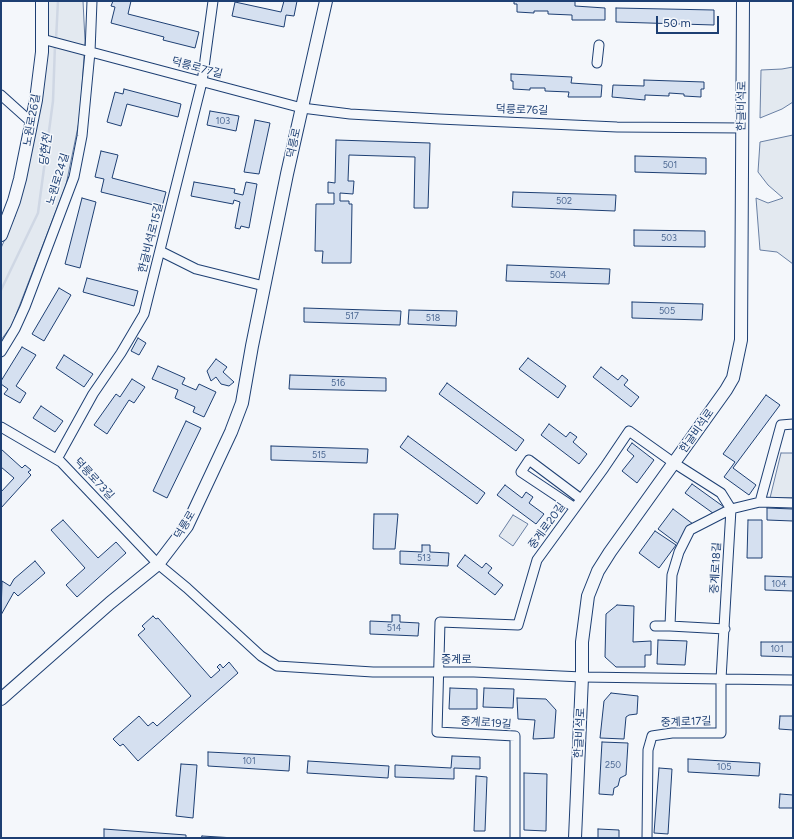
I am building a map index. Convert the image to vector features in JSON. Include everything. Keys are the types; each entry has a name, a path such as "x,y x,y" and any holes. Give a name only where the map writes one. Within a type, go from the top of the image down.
{"main road":[{"name":"노원로26길","path":"1,235 14,201 20,179 36,100 43,39 42,1"},
{"name":"덕릉로","path":"1,699 110,603 158,564 187,526 232,432 242,404 246,374 264,286 326,1"},
{"name":"한글비석로","path":"575,838 582,677 582,642 588,596 595,578 610,552 726,390 732,378 741,340 743,1"}],"street":[{"name":"노원로24길","path":"1,352 26,307 74,177 82,136 92,1"},
{"name":"한글비석로15길","path":"57,459 93,394 121,353 144,314 202,82 212,1"},
{"name":"덕릉로77길","path":"43,39 302,108"},
{"path":"597,63 599,45"},
{"path":"1,95 32,122"},
{"name":"덕릉로76길","path":"302,108 350,114 439,120 617,127 742,128"},
{"path":"160,251 196,269 264,286"},
{"path":"760,502 782,425 793,424"},
{"name":"덕릉로73길","path":"1,427 61,462 158,564"},
{"name":"중계로20길","path":"438,672 440,622 518,625 537,560 629,431 674,463"},
{"path":"575,508 521,472 529,460 581,499"},
{"path":"674,463 721,493 731,509"},
{"path":"670,626 672,574 690,530 731,509 760,502 793,503"},
{"name":"중계로18길","path":"721,679 731,509"},
{"name":"중계로","path":"158,564 187,588 260,656 277,666 373,672 522,673 582,677 793,680"},
{"path":"655,626 725,629"},
{"name":"중계로19길","path":"438,672 437,732 515,736 515,838"},
{"name":"중계로17길","path":"647,838 648,750 652,736 672,733 721,734 721,679"}],"shaded area":[{"path":"46,1 83,1 85,41 80,117 66,185 12,325 1,340 1,248 15,216 36,119"},
{"path":"793,67 793,102 782,109 760,118 761,70"},
{"path":"793,135 793,264 777,252 760,250 756,198 768,203 783,198 768,185 758,172 760,142"},
{"path":"781,453 793,453 793,498 770,498"},
{"path":"513,515 528,524 513,546 499,536"}],"building":[{"path":"113,1 131,1 128,14 199,32 195,48 163,40 164,37 111,23 115,7 111,6"},
{"path":"284,1 297,1 294,16 286,15 284,27 232,16 235,2 281,12"},
{"path":"514,1 575,1 575,6 605,8 605,20 572,20 572,15 548,14 548,11 534,11 534,13 517,12 517,4 514,4"},
{"path":"616,8 714,10 714,25 616,22"},
{"path":"511,74 572,77 571,83 602,85 601,97 568,97 569,92 545,91 545,88 530,88 530,90 513,89"},
{"path":"644,80 704,82 704,89 701,89 701,97 669,93 669,96 645,95 645,100 612,97 613,85 644,86"},
{"path":"124,89 181,104 178,117 127,104 121,126 107,122 115,92 123,94"},
{"path":"210,111 239,116 236,131 207,125"},
{"path":"255,120 270,123 259,174 244,172"},
{"path":"336,140 430,143 428,208 414,208 415,157 349,155 348,181 354,181 353,194 340,193 340,201 349,201 349,204 352,204 351,263 322,263 323,251 315,251 316,204 334,204 334,193 328,193 328,182 335,183"},
{"path":"101,151 118,155 112,178 166,192 162,207 101,192 104,179 95,177"},
{"path":"635,156 706,158 706,174 635,172"},
{"path":"194,182 235,189 234,193 243,195 246,182 257,184 249,228 241,226 240,229 235,228 240,202 234,200 233,204 191,196"},
{"path":"513,192 616,195 615,211 512,207"},
{"path":"82,198 96,202 80,268 65,264"},
{"path":"634,230 705,231 705,247 634,246"},
{"path":"507,265 610,269 609,284 506,281"},
{"path":"87,278 138,291 134,306 83,292"},
{"path":"59,288 71,295 44,341 32,334"},
{"path":"632,302 703,304 702,320 632,318"},
{"path":"304,308 401,311 400,325 304,322"},
{"path":"409,310 457,311 456,326 408,324"},
{"path":"138,338 146,343 139,355 131,351"},
{"path":"22,347 36,355 16,386 26,393 20,403 4,394 8,389 1,384 1,381"},
{"path":"64,355 93,374 84,387 56,368"},
{"path":"528,358 566,386 558,398 519,369"},
{"path":"216,359 227,367 223,372 234,382 229,386 221,384 216,377 211,381 207,371"},
{"path":"158,366 185,378 182,384 196,390 199,384 216,392 204,417 193,412 195,407 175,398 178,390 152,379"},
{"path":"601,367 618,380 622,375 628,380 624,385 639,397 631,407 593,377"},
{"path":"290,375 386,378 386,391 289,389"},
{"path":"132,379 145,387 134,403 129,400 107,434 94,425 116,394 120,397"},
{"path":"447,383 524,440 516,451 439,394"},
{"path":"766,395 780,405 733,468 756,485 749,495 724,477 735,462 723,454"},
{"path":"41,406 63,421 55,432 33,418"},
{"path":"186,421 201,428 167,498 153,491"},
{"path":"549,424 566,437 570,432 577,437 573,442 587,454 579,464 541,435"},
{"path":"408,436 485,493 477,504 400,447"},
{"path":"632,443 654,460 637,483 622,471 634,456 627,450"},
{"path":"271,446 368,449 367,463 271,460"},
{"path":"1,449 22,468 25,465 31,470 28,472 31,475 1,508 1,492 14,478 1,467"},
{"path":"692,484 724,507 717,516 685,493"},
{"path":"505,485 522,498 526,492 533,497 529,503 544,514 536,524 497,495"},
{"path":"767,508 793,509 793,521 767,520"},
{"path":"673,509 693,524 678,544 658,529"},
{"path":"374,514 398,514 395,549 373,549"},
{"path":"63,520 98,558 116,542 126,553 77,597 66,585 85,568 51,530"},
{"path":"748,520 762,520 762,558 747,558"},
{"path":"655,531 676,545 659,568 639,553"},
{"path":"422,545 430,545 430,552 449,553 448,566 400,564 400,551 422,552"},
{"path":"465,555 482,568 486,563 492,568 488,573 503,585 495,595 457,566"},
{"path":"35,561 45,573 18,596 14,592 1,615 2,581 10,586 14,579"},
{"path":"765,576 793,577 793,591 765,590"},
{"path":"617,605 634,606 633,642 651,641 651,655 645,655 645,667 616,667 605,657 606,614"},
{"path":"392,615 400,615 400,622 419,623 418,636 370,634 370,621 392,622"},
{"path":"153,616 156,619 158,618 211,678 220,670 217,667 220,664 223,668 229,662 238,673 138,761 123,744 120,746 113,739 139,716 148,726 153,722 157,726 191,696 138,635 145,629 142,626"},
{"path":"658,640 687,641 685,665 657,664"},
{"path":"761,642 793,642 793,657 761,656"},
{"path":"450,688 477,689 477,709 449,709"},
{"path":"484,688 514,689 513,708 483,707"},
{"path":"611,693 638,696 637,714 626,717 624,739 600,738 604,701"},
{"path":"517,698 546,699 556,710 554,738 533,739 535,720 518,719"},
{"path":"780,716 793,716 793,730 779,729"},
{"path":"602,742 628,743 626,775 620,778 618,786 614,788 613,795 599,794"},
{"path":"208,752 290,756 289,771 208,766"},
{"path":"452,756 480,757 480,769 454,768 454,779 395,777 395,765 451,768"},
{"path":"688,759 760,763 759,776 688,772"},
{"path":"308,761 389,766 388,778 307,773"},
{"path":"181,764 197,765 193,818 176,816"},
{"path":"659,768 672,769 668,834 654,833"},
{"path":"524,773 547,774 546,831 524,830"},
{"path":"476,776 487,777 485,831 474,831"},
{"path":"780,794 793,795 793,808 779,808"},
{"path":"104,829 186,835 186,838 104,838"},
{"path":"598,829 619,830 619,838 598,838"},
{"path":"202,836 235,838 201,838"}],"waterway":[{"name":"당현천","path":"56,40 58,1"},
{"name":"당현천","path":"1,290 38,213 53,101 55,45"}]}
